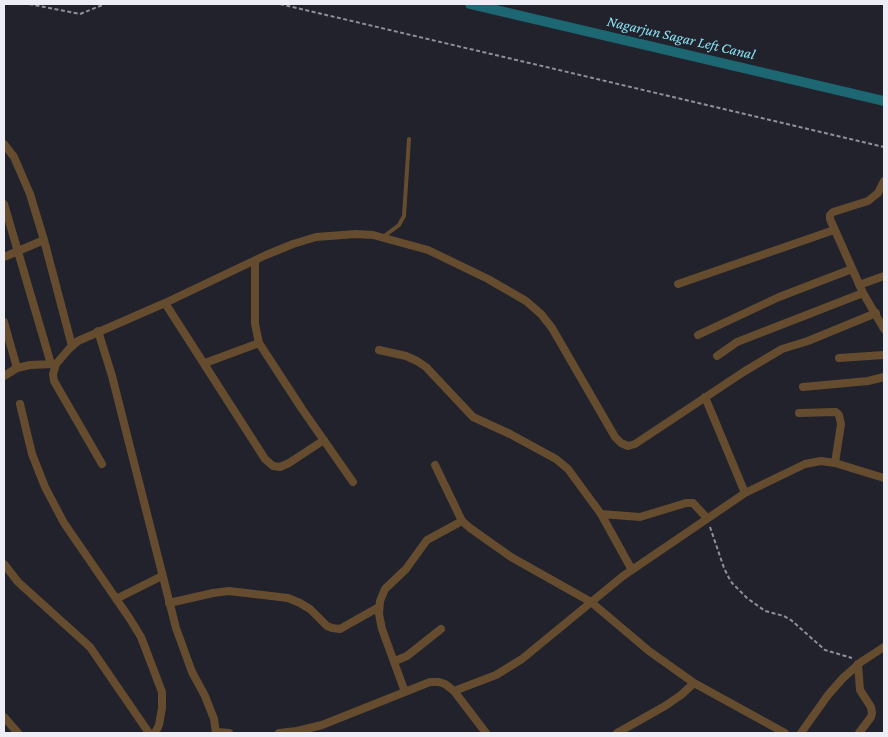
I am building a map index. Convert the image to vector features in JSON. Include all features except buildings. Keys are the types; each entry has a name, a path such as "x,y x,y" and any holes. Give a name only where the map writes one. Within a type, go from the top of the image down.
{"street":[{"path":"4,144 14,157 30,194 72,346"},
{"path":"884,182 878,193 868,201 833,212 830,215 834,230 859,285 884,329"},
{"path":"4,204 53,364 54,381 102,464"},
{"path":"678,284 834,230"},
{"path":"4,376 17,368 30,365 53,364 78,341 293,244 316,238 356,234 373,235 428,250 488,278 526,301 541,314 552,328 615,436 621,443 628,446 634,444 782,349 808,341 876,314"},
{"path":"4,257 44,240"},
{"path":"255,260 255,324 259,342 353,482"},
{"path":"698,335 779,297 852,269"},
{"path":"859,285 884,276"},
{"path":"717,356 737,342 864,293"},
{"path":"165,302 250,437 265,459 273,466 280,467 289,464 324,440"},
{"path":"4,322 17,368"},
{"path":"98,332 112,376 176,628 192,672 211,711 216,733 229,733"},
{"path":"205,363 259,342"},
{"path":"379,350 406,356 417,361 426,367 473,417 510,434 556,459 568,468 601,514 632,570"},
{"path":"839,358 884,355"},
{"path":"803,387 868,381 884,377"},
{"path":"705,397 745,493"},
{"path":"20,404 32,454 45,487 64,523 141,637 162,692 162,708 159,725 155,733"},
{"path":"799,413 836,412 839,415 841,424 835,462"},
{"path":"454,691 496,675 522,660 632,570 745,493 805,464 821,460 835,462 884,478"},
{"path":"436,465 462,521 470,528 511,557 591,602 650,651 694,683 785,733"},
{"path":"601,514 640,517 686,503 693,503 707,518"},
{"path":"405,692 382,629 380,601 385,589 406,569 427,540 462,521"},
{"path":"4,564 18,582 90,647 149,733"},
{"path":"116,599 162,576"},
{"path":"169,603 229,591 280,597 300,603 327,626 340,629 379,607"},
{"path":"395,661 407,656 441,629"},
{"path":"801,733 828,694 860,663 884,647"},
{"path":"859,733 872,713 871,707 860,690 860,663"},
{"path":"279,733 323,729 405,692 430,682 439,682 454,691 486,733"},
{"path":"617,733 681,696 694,683"},
{"path":"4,717 18,733"}],"lane":[{"path":"382,238 399,225 404,216 409,139"}],"path":[{"path":"29,4 80,14 105,4"},
{"path":"280,4 884,147"},
{"path":"707,518 724,568 732,583 747,598 765,611 791,620 825,650 860,663"}],"waterway":[{"name":"Nagarjun Sagar Left Canal","path":"470,4 884,101"}]}
